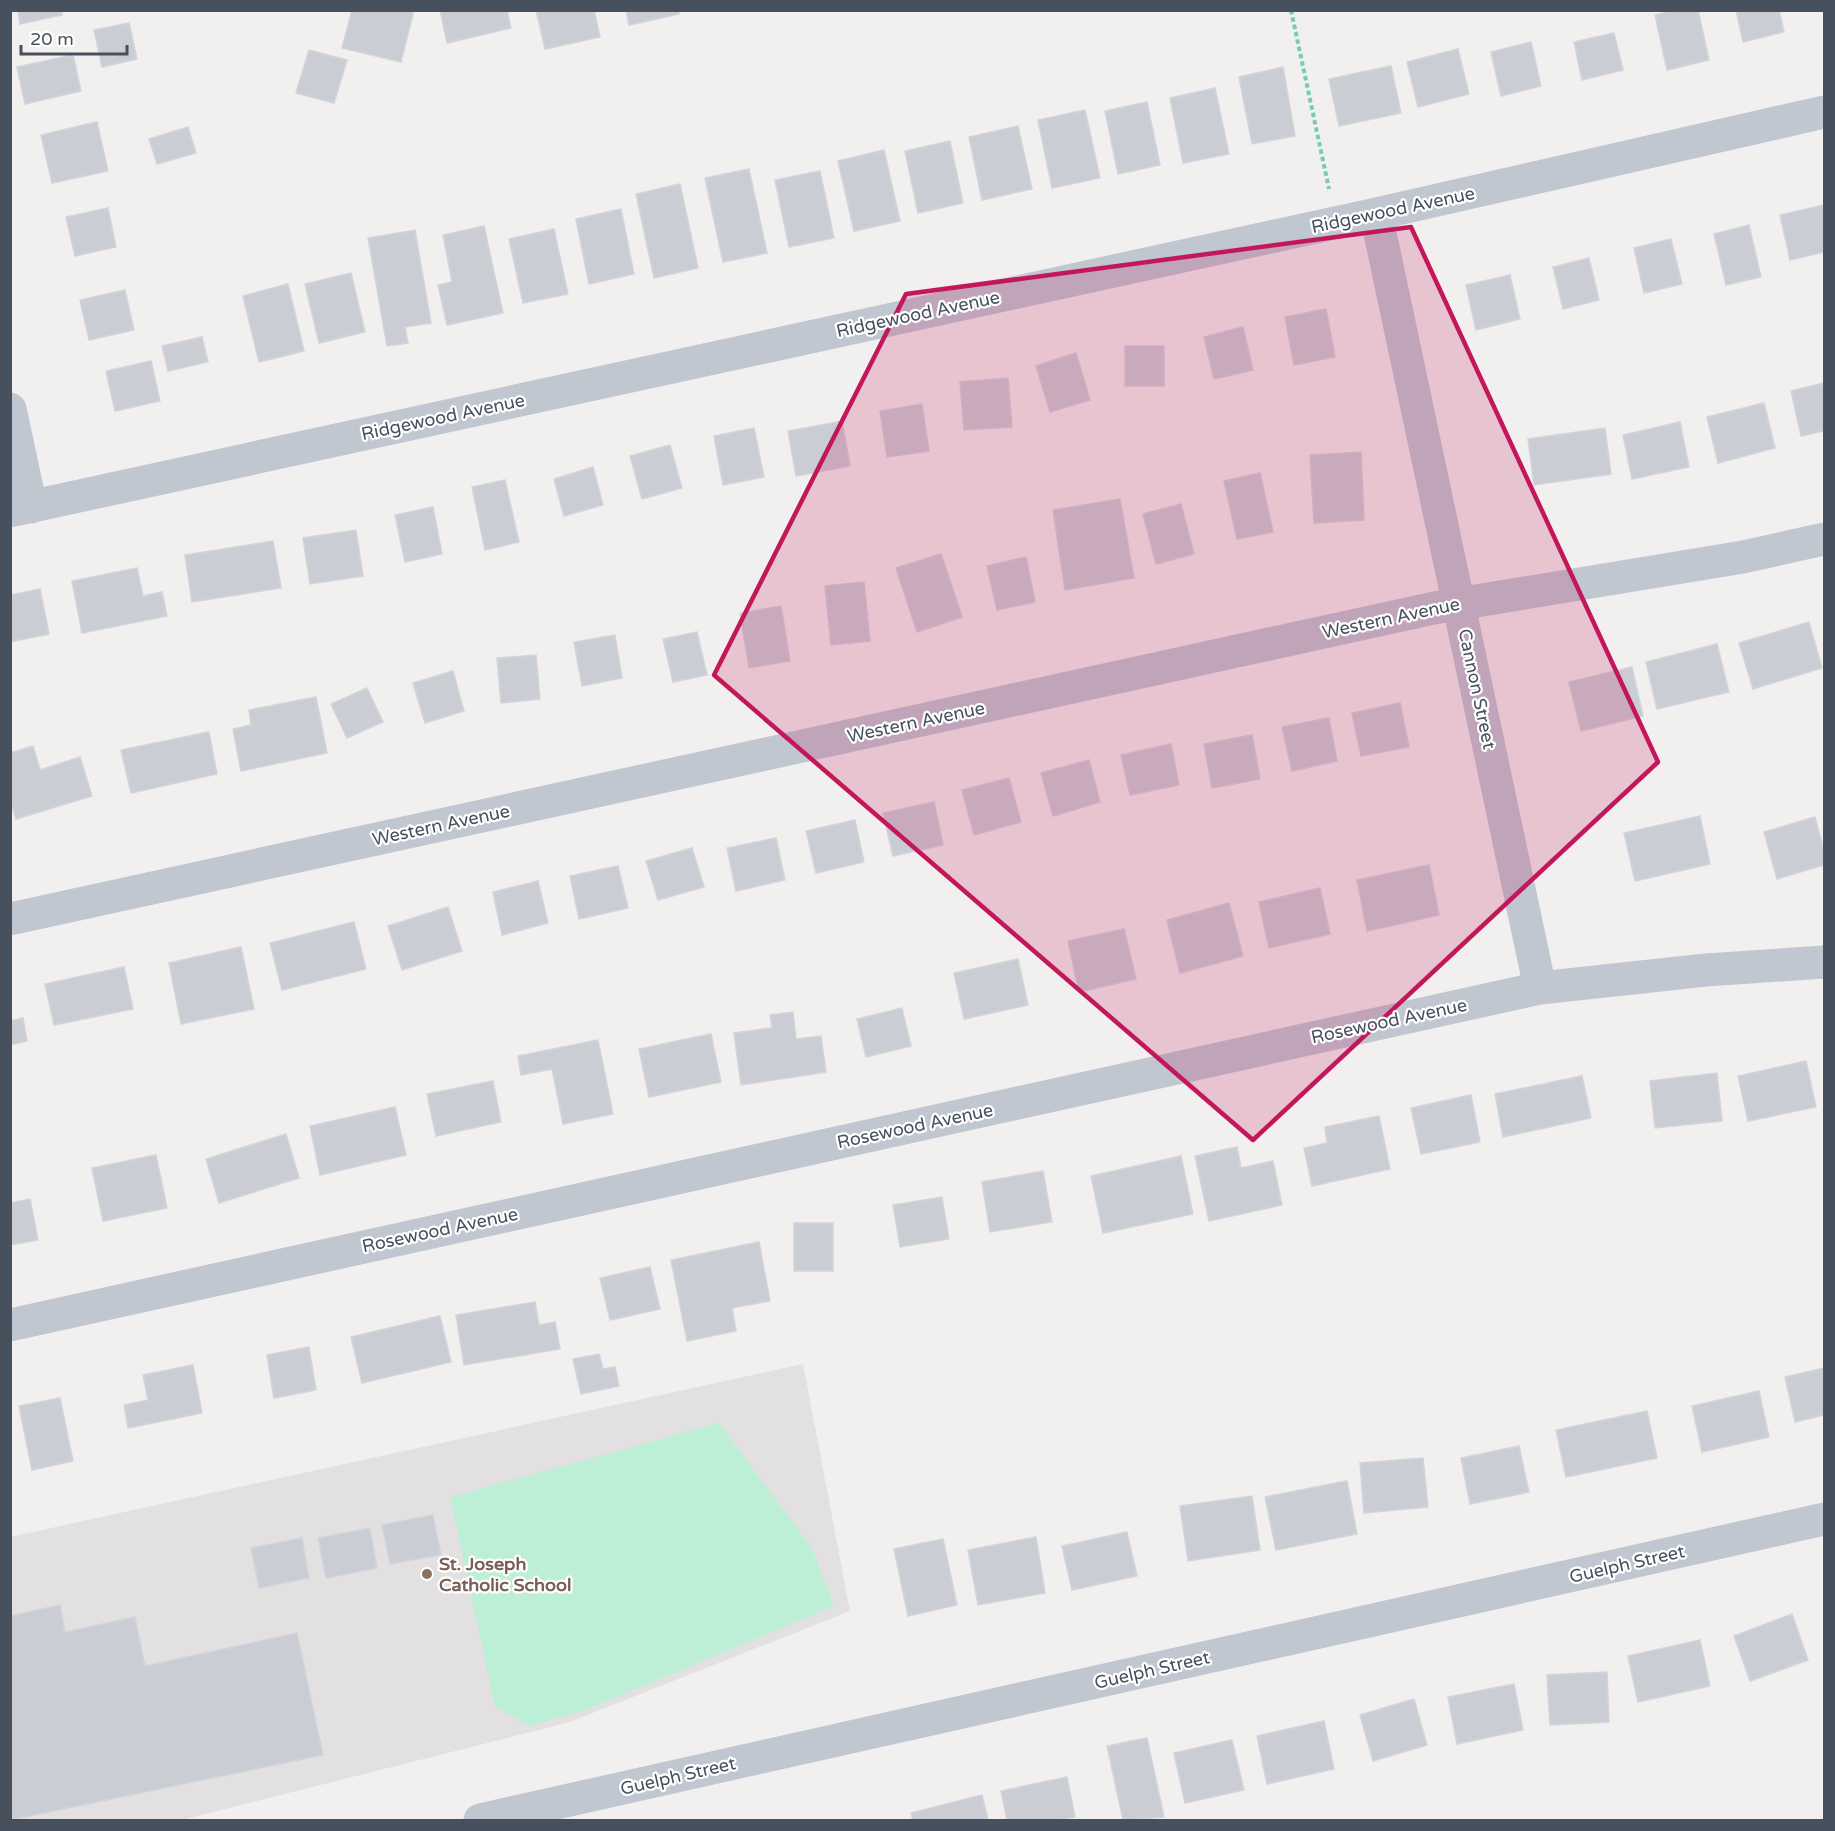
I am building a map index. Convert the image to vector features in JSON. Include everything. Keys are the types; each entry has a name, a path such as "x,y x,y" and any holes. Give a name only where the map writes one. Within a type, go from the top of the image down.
{"street":[{"name":"Ridgewood Avenue","path":"21,509 1337,223 1824,112"},
{"name":"Cannon Street","path":"1376,214 1540,988"},
{"path":"10,409 21,509"},
{"name":"Western Avenue","path":"10,920 1459,603 1743,557 1824,539"},
{"name":"Rosewood Avenue","path":"10,1324 1540,988 1706,970 1824,962"},
{"name":"Guelph Street","path":"501,1818 1824,1519"}],"path":[{"path":"1291,10 1337,223"}],"highlighted area":[{"path":"1411,227 1658,762 1253,1140 714,675 906,294"}],"shaded area":[{"name":"St. Joseph Catholic School","path":"803,1364 850,1611 570,1722 182,1820 11,1820 10,1537"}],"green space":[{"path":"719,1423 812,1548 834,1606 588,1709 530,1726 495,1707 450,1497"}],"building":[{"path":"18,10 61,10 62,15 20,24"},
{"path":"352,10 414,10 401,62 342,48"},
{"path":"440,10 507,10 511,28 447,43"},
{"path":"536,10 594,10 600,37 545,49"},
{"path":"626,10 678,10 679,14 629,25"},
{"path":"1676,10 1698,10 1709,60 1667,70 1655,15"},
{"path":"1736,10 1779,10 1784,32 1743,42"},
{"path":"129,23 137,59 102,67 94,30"},
{"path":"1614,33 1623,70 1582,80 1574,42"},
{"path":"1531,42 1541,86 1501,96 1491,52"},
{"path":"1458,49 1469,94 1418,107 1407,62"},
{"path":"309,50 347,60 334,103 296,93"},
{"path":"73,55 81,91 25,104 17,67"},
{"path":"1391,66 1401,113 1339,126 1329,79"},
{"path":"1283,67 1295,136 1252,144 1239,77"},
{"path":"1215,88 1229,154 1183,163 1170,98"},
{"path":"1147,102 1160,165 1118,174 1105,111"},
{"path":"1085,110 1100,178 1052,188 1038,120"},
{"path":"97,122 108,171 52,183 41,135"},
{"path":"1018,126 1032,189 982,200 969,137"},
{"path":"188,127 196,153 157,164 149,139"},
{"path":"950,141 963,203 918,213 905,151"},
{"path":"884,150 900,221 854,231 838,161"},
{"path":"749,169 767,253 723,262 705,178"},
{"path":"820,171 834,238 789,247 775,180"},
{"path":"680,184 698,268 654,278 636,194"},
{"path":"1824,205 1824,252 1790,260 1780,215"},
{"path":"108,208 116,247 75,256 66,217"},
{"path":"621,209 634,274 589,284 576,219"},
{"path":"1749,225 1761,277 1726,285 1714,234"},
{"path":"484,226 503,313 447,325 438,285 452,282 443,235"},
{"path":"554,229 568,294 523,303 509,239"},
{"path":"415,230 431,323 405,327 408,343 387,346 368,238"},
{"path":"1671,239 1682,284 1644,293 1634,248"},
{"path":"1589,258 1599,300 1563,309 1553,267"},
{"path":"351,273 365,332 319,343 305,284"},
{"path":"1510,275 1520,319 1476,330 1466,285"},
{"path":"288,284 304,351 259,362 243,296"},
{"path":"125,290 134,330 89,340 80,300"},
{"path":"1326,309 1335,357 1294,365 1285,317"},
{"path":"1243,327 1253,370 1214,379 1204,337"},
{"path":"202,337 208,362 168,371 162,346"},
{"path":"1125,346 1164,346 1164,386 1125,386"},
{"path":"1076,353 1090,400 1050,412 1036,366"},
{"path":"151,361 160,401 115,411 106,371"},
{"path":"1008,378 1012,427 964,430 960,382"},
{"path":"1824,383 1824,431 1801,436 1791,391"},
{"path":"1764,403 1775,448 1718,463 1707,417"},
{"path":"922,404 929,451 887,457 880,411"},
{"path":"842,421 850,466 796,476 788,431"},
{"path":"1680,422 1689,467 1632,479 1623,435"},
{"path":"754,428 764,477 723,485 714,436"},
{"path":"1605,428 1611,474 1534,485 1528,439"},
{"path":"670,445 682,488 642,499 630,456"},
{"path":"1361,452 1364,520 1314,523 1310,455"},
{"path":"593,467 603,505 564,516 554,479"},
{"path":"1260,473 1273,532 1237,539 1224,481"},
{"path":"505,480 519,542 485,550 472,487"},
{"path":"1120,499 1134,578 1065,590 1053,510"},
{"path":"1181,504 1194,554 1156,564 1143,514"},
{"path":"433,507 442,554 405,562 395,515"},
{"path":"356,530 363,576 310,584 303,538"},
{"path":"273,541 281,588 192,602 185,555"},
{"path":"941,554 962,617 917,632 896,568"},
{"path":"1026,557 1035,602 997,610 987,566"},
{"path":"137,568 143,596 162,592 167,616 82,633 72,581"},
{"path":"864,582 870,641 831,645 825,586"},
{"path":"40,589 49,634 10,642 10,595"},
{"path":"781,606 790,661 749,668 740,613"},
{"path":"1809,622 1822,668 1753,689 1739,643"},
{"path":"697,632 707,675 673,682 663,639"},
{"path":"615,635 622,678 582,686 574,642"},
{"path":"1717,644 1729,692 1657,709 1646,662"},
{"path":"536,655 540,699 501,703 497,658"},
{"path":"1632,667 1643,716 1581,731 1569,682"},
{"path":"453,671 464,711 425,723 413,683"},
{"path":"367,688 383,722 347,738 331,704"},
{"path":"316,697 327,753 241,771 233,729 251,725 249,710"},
{"path":"1400,703 1409,747 1361,756 1352,713"},
{"path":"1329,718 1337,761 1292,771 1282,727"},
{"path":"209,732 217,774 131,793 121,750"},
{"path":"1252,735 1260,779 1212,788 1204,744"},
{"path":"1171,744 1179,785 1130,795 1121,755"},
{"path":"33,746 40,770 80,757 92,796 16,819 10,800 10,753"},
{"path":"1089,760 1100,802 1053,816 1041,773"},
{"path":"1009,778 1021,822 974,835 962,790"},
{"path":"934,802 943,845 893,856 883,813"},
{"path":"1700,816 1710,864 1635,881 1624,833"},
{"path":"1815,817 1824,851 1824,865 1777,879 1764,832"},
{"path":"855,820 864,862 816,873 806,831"},
{"path":"776,838 785,880 736,891 727,848"},
{"path":"692,848 704,887 658,900 646,861"},
{"path":"1429,865 1439,915 1367,931 1357,880"},
{"path":"618,866 628,908 579,919 570,876"},
{"path":"538,881 548,923 502,935 493,892"},
{"path":"1320,888 1330,934 1269,948 1259,902"},
{"path":"1229,903 1243,956 1180,973 1167,920"},
{"path":"448,907 462,951 402,970 388,926"},
{"path":"354,922 366,969 282,990 270,943"},
{"path":"1124,929 1136,979 1079,992 1068,941"},
{"path":"241,947 254,1009 181,1024 169,963"},
{"path":"1018,959 1028,1005 964,1019 954,973"},
{"path":"124,967 133,1009 54,1025 45,984"},
{"path":"902,1008 911,1046 866,1057 857,1019"},
{"path":"793,1012 796,1039 821,1036 826,1072 741,1085 734,1033 772,1028 770,1015"},
{"path":"23,1018 27,1041 10,1045 10,1021"},
{"path":"711,1034 721,1082 649,1097 639,1049"},
{"path":"598,1040 613,1114 563,1124 552,1069 521,1075 518,1056"},
{"path":"1806,1061 1816,1107 1748,1121 1738,1076"},
{"path":"1717,1073 1722,1121 1655,1128 1650,1081"},
{"path":"1582,1076 1591,1118 1503,1137 1495,1094"},
{"path":"493,1081 501,1122 436,1136 427,1094"},
{"path":"1471,1095 1480,1142 1421,1154 1411,1108"},
{"path":"395,1107 406,1155 320,1175 310,1126"},
{"path":"1379,1116 1390,1169 1312,1186 1304,1148 1327,1143 1325,1127"},
{"path":"286,1134 299,1178 219,1203 206,1159"},
{"path":"1237,1147 1241,1168 1273,1161 1282,1205 1209,1221 1195,1156"},
{"path":"156,1155 167,1208 103,1221 92,1168"},
{"path":"1181,1156 1193,1214 1103,1233 1091,1176"},
{"path":"1043,1171 1052,1222 990,1232 982,1182"},
{"path":"942,1197 949,1239 900,1247 893,1205"},
{"path":"30,1199 38,1240 10,1245 10,1203"},
{"path":"794,1223 833,1223 833,1271 794,1271"},
{"path":"759,1242 770,1301 732,1308 736,1331 687,1341 671,1260"},
{"path":"650,1267 660,1309 610,1320 600,1278"},
{"path":"535,1302 539,1325 555,1322 560,1349 464,1365 456,1315"},
{"path":"440,1316 451,1362 362,1383 351,1337"},
{"path":"309,1347 316,1390 274,1398 267,1355"},
{"path":"599,1354 603,1369 615,1367 619,1386 581,1394 573,1359"},
{"path":"193,1365 202,1413 128,1428 124,1405 148,1400 143,1375"},
{"path":"1824,1368 1824,1415 1795,1422 1785,1377"},
{"path":"1759,1391 1769,1437 1702,1452 1692,1406"},
{"path":"60,1398 73,1461 32,1470 19,1406"},
{"path":"1647,1411 1657,1458 1566,1477 1556,1430"},
{"path":"1519,1446 1529,1492 1470,1504 1461,1458"},
{"path":"1423,1458 1428,1507 1364,1513 1360,1463"},
{"path":"1347,1481 1357,1534 1276,1550 1265,1497"},
{"path":"1252,1496 1260,1550 1188,1561 1180,1506"},
{"path":"433,1515 441,1555 390,1564 382,1525"},
{"path":"370,1528 377,1568 326,1578 318,1538"},
{"path":"1127,1532 1137,1576 1072,1590 1062,1546"},
{"path":"1036,1537 1045,1593 978,1605 968,1550"},
{"path":"302,1538 309,1578 259,1588 251,1548"},
{"path":"943,1539 957,1605 908,1616 894,1549"},
{"path":"60,1605 65,1632 135,1617 145,1666 297,1633 323,1755 10,1820 10,1616"},
{"path":"1792,1614 1808,1660 1750,1681 1734,1636"},
{"path":"1700,1640 1710,1686 1638,1702 1628,1656"},
{"path":"1607,1672 1609,1722 1550,1725 1547,1675"},
{"path":"1514,1684 1523,1730 1457,1744 1448,1697"},
{"path":"1414,1699 1427,1745 1373,1761 1360,1715"},
{"path":"1324,1721 1334,1769 1267,1784 1257,1736"},
{"path":"1147,1738 1164,1817 1123,1820 1107,1746"},
{"path":"1232,1740 1244,1790 1185,1803 1174,1753"},
{"path":"1067,1777 1075,1817 1058,1820 1007,1820 1001,1791"},
{"path":"982,1795 988,1820 913,1820 911,1813"}],"place":[{"name":"St. Joseph Catholic School","path":"427,1574"}]}
